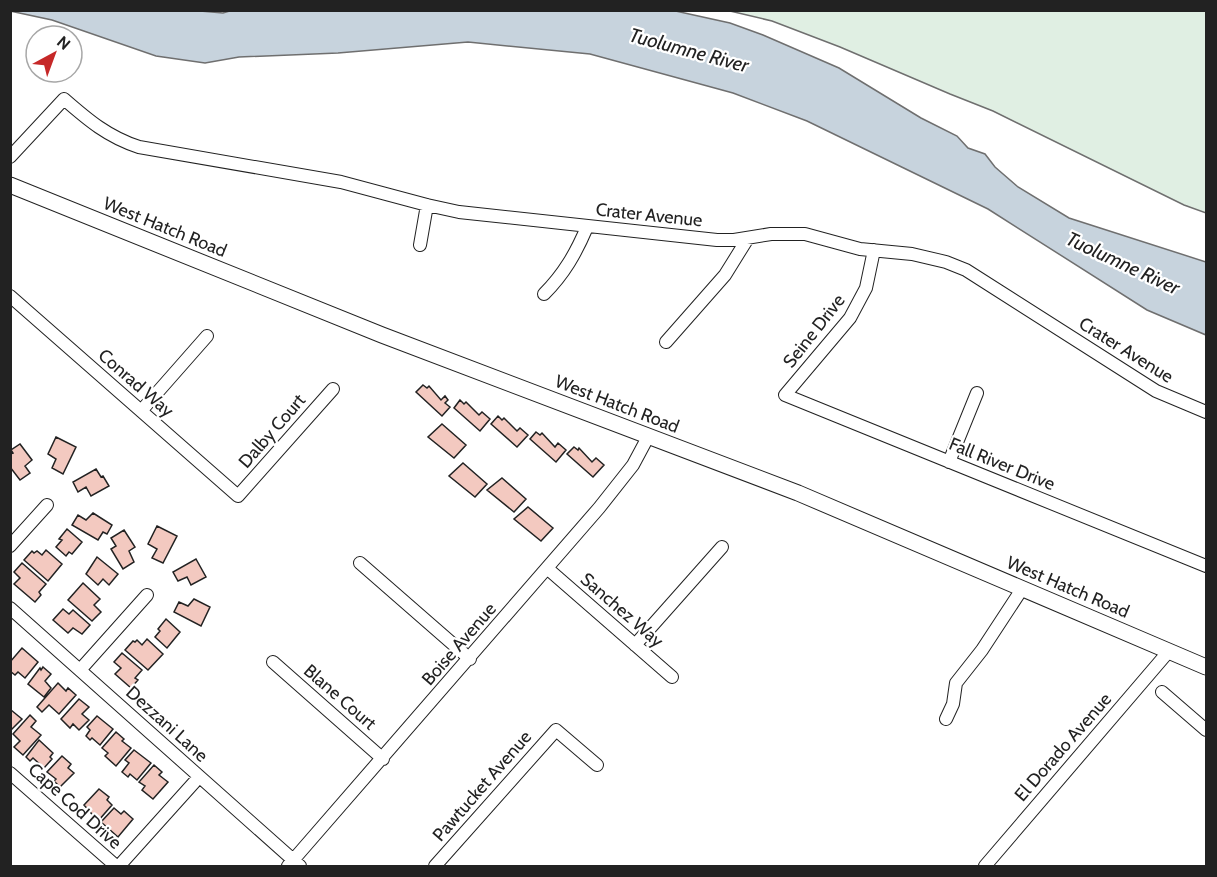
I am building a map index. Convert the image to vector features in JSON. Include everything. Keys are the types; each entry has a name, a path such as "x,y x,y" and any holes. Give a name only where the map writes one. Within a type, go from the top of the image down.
{"main road":[{"name":"West Hatch Road","path":"10,184 382,335 798,493 1206,667"}],"street":[{"name":"Crater Avenue","path":"10,157 64,99 108,135 138,147 341,182 459,212 717,240 771,234 805,234 860,249 928,256 966,270 1156,391 1206,412"},
{"path":"420,245 427,205"},
{"path":"544,294 570,263 586,227"},
{"path":"666,342 725,275 748,238"},
{"name":"Seine Drive","path":"785,395 850,318 866,288 874,250"},
{"name":"Conrad Way","path":"10,296 238,496"},
{"path":"141,411 207,336"},
{"name":"Dalby Court","path":"238,496 333,389"},
{"path":"949,462 977,393"},
{"name":"Fall River Drive","path":"785,395 1206,566"},
{"name":"Boise Avenue","path":"294,864 617,486 633,465 648,436"},
{"path":"10,546 47,505"},
{"path":"635,645 722,547"},
{"path":"360,563 470,659"},
{"name":"Sanchez Way","path":"548,569 672,677"},
{"path":"946,718 953,704 956,683 982,650 1022,589"},
{"path":"80,670 147,595"},
{"name":"Dezzani Lane","path":"10,608 294,864"},
{"name":"El Dorado Avenue","path":"985,867 1169,651"},
{"name":"Blane Court","path":"273,662 383,759"},
{"path":"1162,692 1206,730"},
{"name":"Pawtucket Avenue","path":"435,867 556,730 597,765"},
{"name":"Cape Cod Drive","path":"10,773 118,867"},
{"path":"118,867 199,777"}],"green space":[{"path":"730,11 1206,11 1206,213 1184,205 993,111 772,21"}],"water":[{"name":"Tuolumne River","path":"233,10 671,10 730,23 839,68 921,118 957,136 968,148 985,154 995,167 1018,187 1069,218 1206,262 1206,335 1147,310 988,209 807,121 733,93 590,54 468,42 338,53 239,57 205,63 156,56 84,31 84,24 64,24 10,11 223,13"}],"building":[{"path":"423,385 427,388 429,386 441,400 445,396 448,400 445,403 450,407 442,416 416,392"},
{"path":"460,400 464,404 466,402 479,415 482,412 490,419 480,431 454,408"},
{"path":"498,416 502,420 504,418 517,431 520,428 528,435 517,447 491,424"},
{"path":"442,424 466,445 454,458 428,437"},
{"path":"536,432 540,435 542,433 555,447 558,443 566,450 556,462 530,439"},
{"path":"56,437 76,447 63,474 52,468 56,459 48,454"},
{"path":"20,444 32,460 25,466 30,473 20,480 10,467 10,454 13,453 11,450"},
{"path":"574,447 578,450 579,448 592,462 596,458 604,465 593,477 567,454"},
{"path":"463,463 487,484 475,497 449,476"},
{"path":"96,469 109,486 91,496 86,487 78,492 73,482"},
{"path":"502,478 526,499 514,512 487,490"},
{"path":"528,507 553,528 541,541 514,519"},
{"path":"93,513 112,525 107,534 103,532 98,540 72,525 78,515 86,520"},
{"path":"157,526 177,536 163,563 152,558 157,549 148,544"},
{"path":"67,529 82,542 72,554 69,552 66,556 56,547"},
{"path":"124,530 135,547 129,551 134,562 123,569 111,549 116,546 111,538"},
{"path":"46,550 62,564 48,581 24,560 32,551 34,553 37,551 42,555"},
{"path":"97,557 118,574 109,585 103,579 98,585 86,574"},
{"path":"196,559 206,577 191,585 187,577 178,581 173,572"},
{"path":"22,563 46,584 39,592 41,595 35,602 14,584 20,578 14,572"},
{"path":"83,583 100,599 94,605 101,612 92,621 68,600"},
{"path":"194,599 210,607 201,626 174,612 179,602 188,606"},
{"path":"63,609 69,614 73,610 90,625 82,634 73,628 68,633 53,620"},
{"path":"166,619 180,632 167,648 155,637"},
{"path":"147,639 163,654 148,670 125,650 133,641 137,640 142,645"},
{"path":"22,648 38,662 25,678 18,672 15,675 10,671 10,662"},
{"path":"122,653 142,670 135,678 138,680 131,688 115,674 121,668 114,662"},
{"path":"43,667 51,674 45,681 51,688 44,697 28,684"},
{"path":"58,683 66,691 68,688 76,695 59,714 49,705 42,712 37,707"},
{"path":"79,699 89,707 82,714 89,720 79,730 73,724 70,728 61,719"},
{"path":"10,711 22,719 10,731"},
{"path":"30,715 36,721 31,727 41,735 23,755 14,747 20,741 13,734"},
{"path":"97,716 113,729 100,745 86,736 90,730 87,727"},
{"path":"116,732 131,748 116,766 105,756 108,753 102,748"},
{"path":"39,740 53,753 50,757 52,759 44,768 33,758 30,761 26,757"},
{"path":"134,750 151,763 137,780 130,774 128,777 122,772 129,763 125,760"},
{"path":"62,756 71,764 68,768 74,773 60,787 54,781 56,779 47,772"},
{"path":"154,765 162,772 159,775 168,782 153,799 142,790 145,786 139,782"},
{"path":"99,789 109,797 107,800 112,805 98,821 84,805"},
{"path":"114,808 121,814 124,811 133,819 118,837 101,822"}]}
